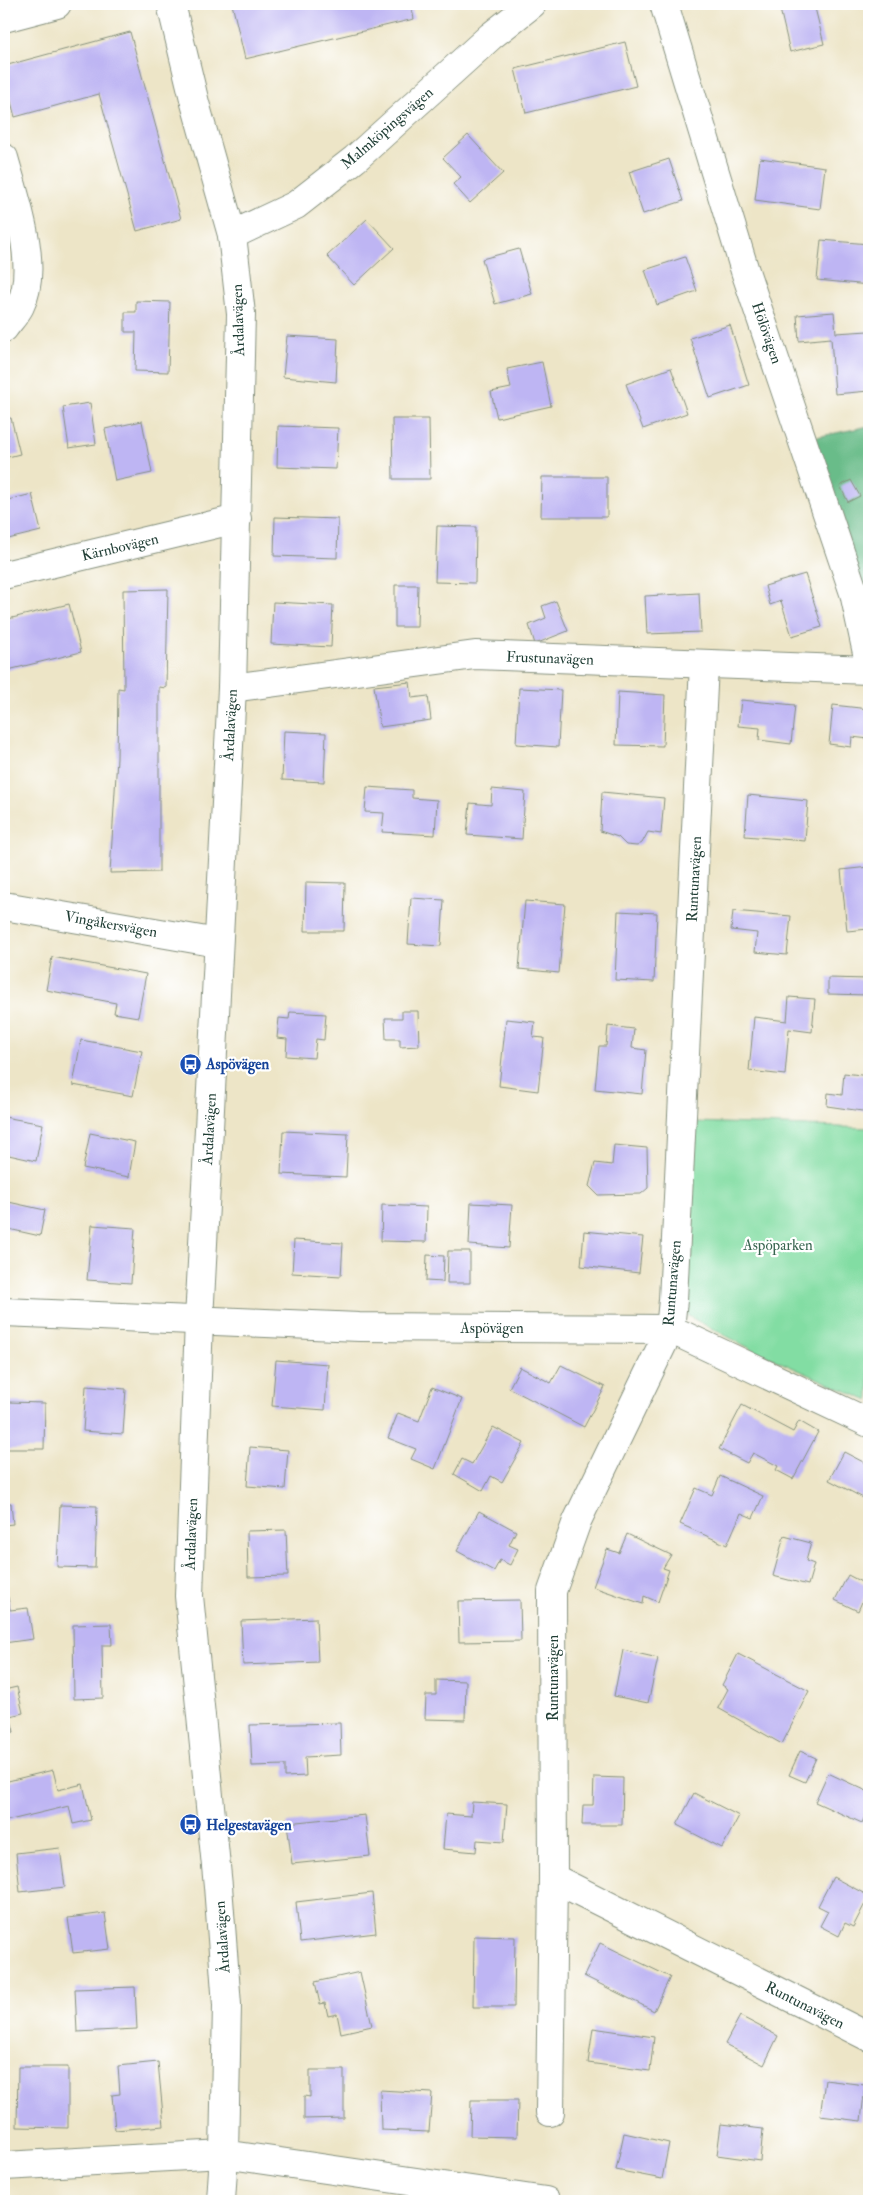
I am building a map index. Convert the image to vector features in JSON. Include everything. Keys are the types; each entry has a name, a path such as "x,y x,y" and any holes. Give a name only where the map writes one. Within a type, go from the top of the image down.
{"street":[{"path":"4,18 57,4"},
{"name":"Årdalavägen","path":"171,4 195,103 232,235 241,314 232,688 199,1320 189,1596 218,1886 227,2005 224,2154 221,2201"},
{"name":"Malmköpingsvägen","path":"232,235 296,205 355,159 491,36 532,4"},
{"name":"Hölövägen","path":"664,4 745,270 854,593 869,662"},
{"path":"4,158 24,239 28,278 20,306 4,328"},
{"name":"Kärnbovägen","path":"4,575 237,519"},
{"name":"Frustunavägen","path":"232,688 475,655 869,670"},
{"name":"Runtunavägen","path":"550,2112 553,1878 552,1591 577,1521 670,1329 673,1300 704,665"},
{"name":"Vingåkersvägen","path":"4,906 218,943"},
{"name":"Aspövägen","path":"4,1312 359,1327 670,1329 869,1423"},
{"name":"Runtunavägen","path":"553,1878 869,2037"},
{"path":"4,2166 224,2154 546,2201"}],"green space":[{"path":"869,426 869,628 812,438"},
{"name":"Aspöparken","path":"694,1122 869,1128 869,1401 757,1352 688,1316 686,1277"}],"building":[{"path":"232,4 411,4 414,19 245,59"},
{"path":"801,4 814,4 824,44 790,52 780,9"},
{"path":"130,32 181,219 137,231 99,94 15,117 4,75 4,66"},
{"path":"625,42 636,86 526,113 515,69"},
{"path":"468,135 503,173 470,203 453,184 461,177 443,158"},
{"path":"760,158 825,167 820,209 755,200"},
{"path":"669,159 683,201 643,214 629,172"},
{"path":"367,219 394,248 354,285 327,256"},
{"path":"821,240 869,244 869,285 817,280"},
{"path":"519,249 532,294 495,304 482,259"},
{"path":"685,257 697,291 657,305 645,270"},
{"path":"136,301 170,302 168,372 135,371 136,332 125,332 125,312 136,312"},
{"path":"834,312 836,333 868,331 869,391 835,394 831,338 799,341 797,315"},
{"path":"730,325 749,385 710,398 690,338"},
{"path":"287,336 338,339 336,382 283,377"},
{"path":"542,362 551,406 497,418 491,392 511,388 507,369"},
{"path":"671,368 687,413 643,429 626,384"},
{"path":"90,403 96,444 69,448 63,407"},
{"path":"11,418 20,454 4,458 4,419"},
{"path":"392,419 429,419 430,479 393,479"},
{"path":"142,421 152,473 115,481 105,429"},
{"path":"278,426 338,428 336,469 277,467"},
{"path":"542,477 607,477 607,517 541,517"},
{"path":"851,480 860,496 848,502 840,486"},
{"path":"32,494 41,531 4,540 4,501"},
{"path":"275,517 338,519 337,558 274,556"},
{"path":"437,526 476,527 475,583 435,582"},
{"path":"805,574 822,627 792,636 781,601 770,605 765,586"},
{"path":"395,585 418,585 417,627 395,627"},
{"path":"168,589 166,688 159,687 159,872 110,873 117,758 118,688 124,689 123,590"},
{"path":"699,593 701,632 647,634 645,596"},
{"path":"556,601 568,631 535,644 529,625 546,618 542,606"},
{"path":"273,602 333,605 331,647 271,644"},
{"path":"69,604 81,652 4,671 4,620"},
{"path":"410,682 412,698 428,696 431,720 380,727 374,686"},
{"path":"519,688 561,690 558,747 516,744"},
{"path":"618,692 665,695 663,746 616,745"},
{"path":"741,700 795,705 791,744 759,740 760,728 738,726"},
{"path":"833,705 869,709 869,739 852,737 851,747 829,744"},
{"path":"284,731 326,733 324,782 282,780"},
{"path":"367,787 412,790 412,798 437,800 435,835 382,832 384,813 365,812"},
{"path":"492,789 525,792 522,839 467,835 470,803 491,805"},
{"path":"602,792 664,798 661,834 648,832 642,843 637,846 626,845 618,837 600,831"},
{"path":"748,795 808,801 805,841 745,836"},
{"path":"869,867 869,929 847,931 841,870"},
{"path":"306,882 345,883 344,931 305,931"},
{"path":"411,898 444,900 441,946 408,944"},
{"path":"525,901 565,904 559,973 519,969"},
{"path":"618,911 657,913 654,982 615,980"},
{"path":"733,911 791,916 787,955 755,952 757,933 731,930"},
{"path":"52,957 146,974 138,1017 114,1013 116,1003 46,990"},
{"path":"828,978 869,979 869,995 828,994"},
{"path":"789,997 815,999 812,1032 789,1029 785,1075 749,1071 754,1017 787,1021"},
{"path":"402,1011 418,1011 419,1046 400,1047 400,1039 386,1039 385,1018 402,1018"},
{"path":"290,1012 326,1014 324,1040 316,1039 314,1058 286,1056 287,1039 277,1038 279,1018 289,1019"},
{"path":"506,1019 535,1022 533,1037 544,1038 538,1091 499,1086"},
{"path":"608,1026 634,1029 632,1048 646,1050 642,1094 595,1089 599,1046 606,1046"},
{"path":"81,1040 142,1051 133,1096 73,1085"},
{"path":"844,1073 869,1076 869,1112 827,1106 828,1093 842,1095"},
{"path":"4,1117 43,1124 36,1161 4,1154"},
{"path":"283,1131 348,1134 346,1177 281,1174"},
{"path":"90,1133 135,1142 129,1177 83,1168"},
{"path":"614,1145 647,1148 648,1188 641,1194 598,1195 589,1186 595,1163 612,1165"},
{"path":"4,1201 45,1210 40,1236 4,1228"},
{"path":"471,1203 512,1205 509,1248 469,1245"},
{"path":"382,1205 427,1207 426,1242 381,1241"},
{"path":"92,1225 135,1228 131,1283 87,1280"},
{"path":"584,1231 643,1237 639,1273 581,1266"},
{"path":"294,1240 343,1243 341,1276 292,1273"},
{"path":"448,1251 470,1251 470,1283 447,1283"},
{"path":"427,1255 444,1256 443,1282 426,1281"},
{"path":"276,1360 328,1364 325,1410 272,1406"},
{"path":"561,1365 605,1387 584,1427 509,1388 520,1367 551,1383"},
{"path":"86,1386 126,1389 123,1434 83,1431"},
{"path":"432,1387 462,1399 435,1469 411,1459 416,1449 388,1438 398,1413 419,1421"},
{"path":"7,1402 45,1403 44,1449 7,1449"},
{"path":"742,1405 793,1432 799,1421 818,1432 793,1479 776,1470 778,1466 753,1453 747,1463 719,1449"},
{"path":"493,1427 524,1443 502,1482 491,1476 483,1491 454,1474 462,1459 472,1464"},
{"path":"250,1447 288,1450 285,1489 247,1486"},
{"path":"844,1452 869,1465 869,1501 829,1480"},
{"path":"720,1476 763,1496 753,1518 741,1513 727,1545 680,1524 696,1488 712,1495"},
{"path":"4,1503 11,1503 13,1524 4,1525"},
{"path":"60,1505 97,1506 95,1568 57,1567"},
{"path":"479,1511 516,1531 509,1545 518,1549 510,1565 500,1560 494,1571 457,1551"},
{"path":"286,1530 288,1576 248,1577 247,1531"},
{"path":"627,1534 671,1555 663,1568 669,1570 658,1602 644,1596 643,1604 593,1587 607,1549 619,1553"},
{"path":"784,1536 811,1543 806,1561 814,1564 808,1585 773,1576"},
{"path":"848,1575 869,1586 858,1611 835,1600"},
{"path":"4,1597 8,1597 10,1610 28,1608 33,1639 4,1643"},
{"path":"520,1600 521,1641 459,1642 458,1601"},
{"path":"316,1618 318,1662 243,1665 241,1621"},
{"path":"111,1624 112,1645 102,1645 103,1698 74,1699 73,1625"},
{"path":"623,1650 658,1658 648,1703 614,1696"},
{"path":"738,1654 809,1691 782,1744 718,1708 728,1689 722,1685"},
{"path":"436,1680 466,1681 465,1720 425,1719 426,1695 436,1695"},
{"path":"17,1687 23,1713 10,1716 14,1732 4,1734 4,1690"},
{"path":"340,1723 341,1755 305,1757 306,1776 285,1777 285,1765 252,1766 250,1725"},
{"path":"800,1751 816,1758 805,1782 789,1775"},
{"path":"53,1770 58,1790 83,1784 91,1820 73,1824 69,1806 6,1821 4,1782"},
{"path":"828,1773 869,1792 869,1807 862,1823 815,1802"},
{"path":"594,1777 623,1778 622,1825 582,1825 583,1805 593,1805"},
{"path":"694,1793 739,1816 722,1848 677,1825"},
{"path":"472,1802 507,1804 504,1842 477,1840 476,1852 443,1849 446,1814 471,1816"},
{"path":"365,1815 370,1856 292,1864 287,1823"},
{"path":"60,1848 65,1887 20,1892 16,1853"},
{"path":"833,1877 869,1896 853,1927 845,1923 839,1936 820,1926 828,1911 818,1906"},
{"path":"372,1893 376,1933 300,1942 296,1902"},
{"path":"105,1913 110,1949 73,1953 68,1918"},
{"path":"474,1936 515,1937 514,2007 473,2007"},
{"path":"600,1943 670,1977 654,2011 584,1976"},
{"path":"360,1972 372,2026 341,2033 337,2014 328,2016 325,2003 320,2004 315,1982"},
{"path":"135,1987 137,2029 77,2032 75,1989"},
{"path":"740,2016 778,2036 764,2065 725,2044"},
{"path":"593,2028 654,2037 650,2071 588,2063"},
{"path":"158,2062 164,2126 115,2130 112,2095 120,2094 118,2066"},
{"path":"18,2067 68,2067 68,2128 17,2127"},
{"path":"310,2070 344,2070 344,2118 304,2119 304,2096 310,2097"},
{"path":"825,2080 865,2085 861,2121 820,2116"},
{"path":"380,2090 432,2093 429,2132 381,2130"},
{"path":"471,2100 518,2100 517,2137 470,2136"},
{"path":"721,2124 763,2129 760,2161 717,2155"},
{"path":"624,2133 669,2143 662,2179 616,2170"}],"place":[{"name":"Aspövägen","path":"190,1064"},
{"name":"Helgestavägen","path":"190,1825"}]}
